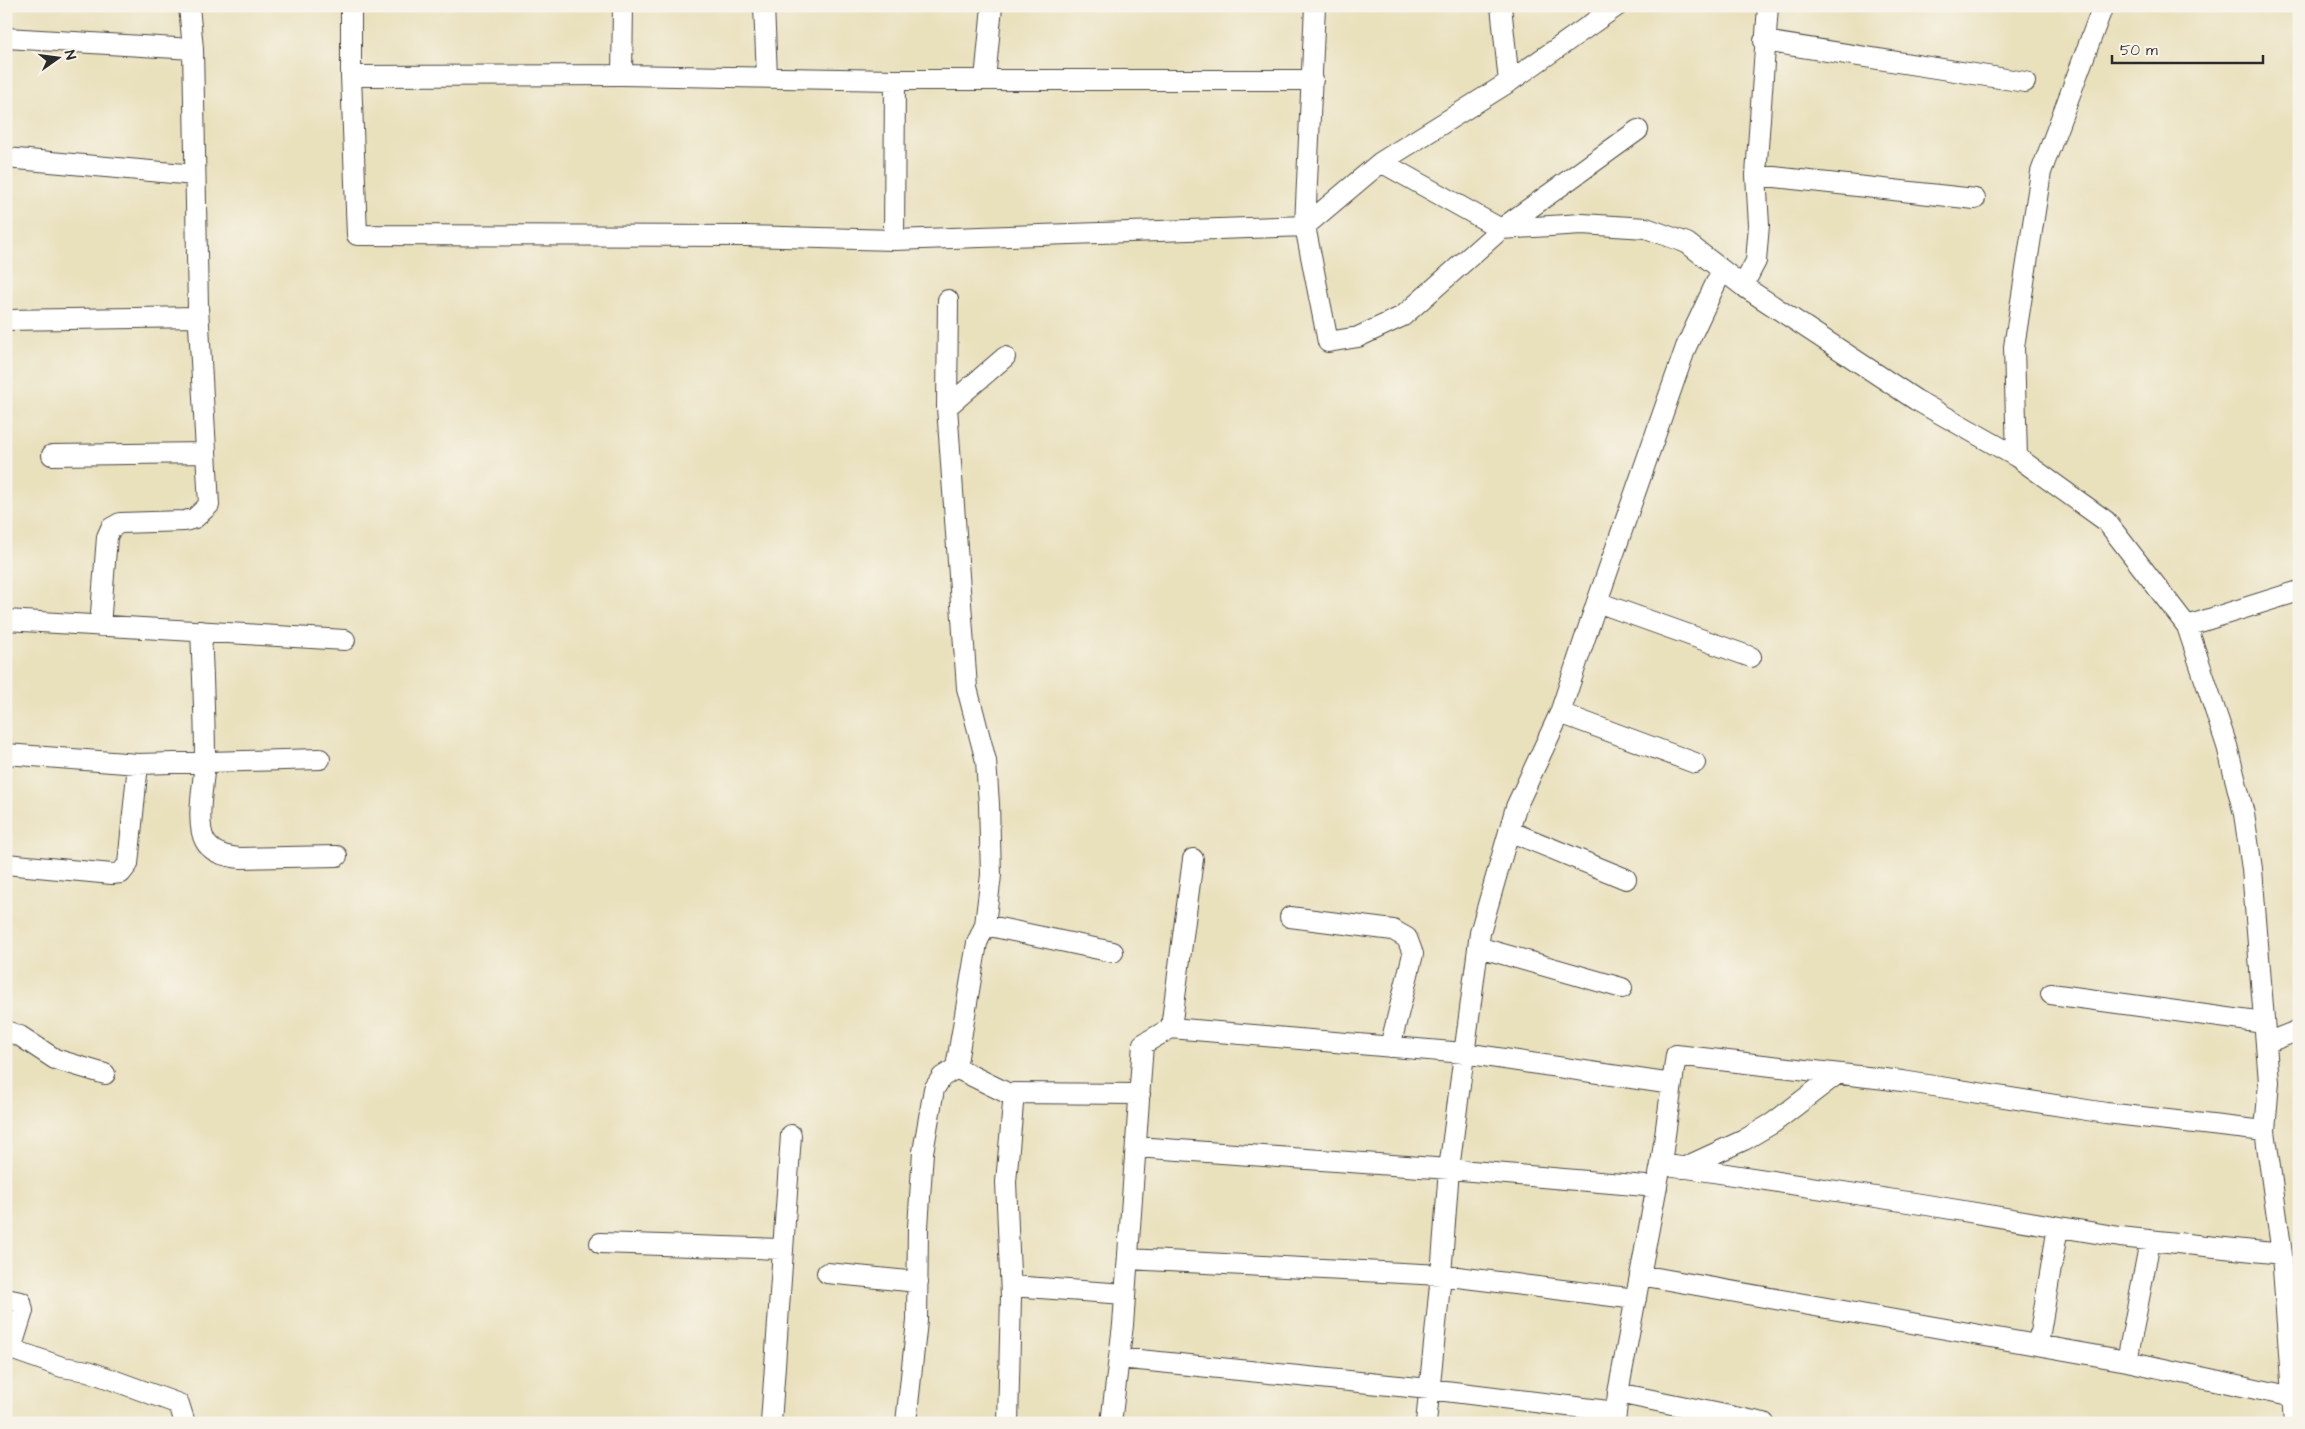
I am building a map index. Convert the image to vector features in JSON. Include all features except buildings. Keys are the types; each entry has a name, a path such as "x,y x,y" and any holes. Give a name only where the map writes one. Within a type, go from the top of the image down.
{"street":[{"path":"100,626 107,538 111,528 120,523 185,521 196,518 209,505 198,317 193,49 189,6"},
{"path":"351,6 351,76 357,235 746,236 894,240 1304,226 1381,162 1509,82 1617,6"},
{"path":"622,6 622,75"},
{"path":"764,6 767,77"},
{"path":"985,80 992,6"},
{"path":"1315,6 1313,80 1304,226 1328,342 1358,337 1403,316 1501,229 1638,130"},
{"path":"1501,6 1509,82"},
{"path":"1743,286 1756,261 1759,225 1756,176 1764,41 1768,6"},
{"path":"2017,457 2014,347 2041,172 2103,6"},
{"path":"6,38 193,49"},
{"path":"1764,41 2026,82"},
{"path":"351,76 622,75 895,80 1313,80"},
{"path":"894,240 895,80"},
{"path":"6,158 195,175"},
{"path":"1381,162 1501,229 1582,224 1646,228 1687,243 1743,286 1916,400 2017,457 2106,521 2187,626 2227,746 2244,814 2252,869 2269,1082 2265,1130 2282,1254 2291,1279 2294,1423"},
{"path":"1756,176 1974,199"},
{"path":"1426,1423 1441,1275 1449,1169 1480,933 1516,807 1560,713 1686,347 1722,270"},
{"path":"906,1423 917,1321 918,1227 923,1152 930,1105 934,1089 942,1077 956,1068 977,943 984,924 991,875 989,795 986,761 967,688 947,407 948,300"},
{"path":"6,320 198,317"},
{"path":"947,407 1006,357"},
{"path":"52,455 206,453"},
{"path":"2187,626 2299,592"},
{"path":"1597,602 1751,657"},
{"path":"6,620 345,640"},
{"path":"201,631 205,762 201,824 205,841 214,850 226,856 241,858 336,856"},
{"path":"1560,713 1695,763"},
{"path":"6,754 138,764 320,759"},
{"path":"6,864 112,874 121,873 128,864 138,764"},
{"path":"1509,832 1626,879"},
{"path":"1172,1028 1193,859"},
{"path":"1290,917 1393,930 1407,938 1413,954 1390,1046"},
{"path":"984,924 1113,952"},
{"path":"1478,947 1622,988"},
{"path":"2051,994 2265,1033 2299,1030"},
{"path":"1111,1423 1125,1294 1144,1044 1172,1028 1464,1053 1672,1084"},
{"path":"6,1031 20,1036 55,1059 105,1074"},
{"path":"1616,1409 1662,1164 1676,1055 1902,1081 2106,1112 2265,1130"},
{"path":"956,1068 1007,1093 1140,1094"},
{"path":"1683,1168 1774,1124 1837,1074"},
{"path":"1008,1423 1011,1286 1006,1182 1014,1093"},
{"path":"771,1423 790,1136"},
{"path":"1136,1147 1449,1169 1657,1188"},
{"path":"1662,1164 2058,1227 2150,1240 2282,1254"},
{"path":"2038,1344 2058,1227"},
{"path":"2127,1361 2150,1240"},
{"path":"600,1243 782,1249"},
{"path":"1128,1259 1441,1275 1636,1299"},
{"path":"827,1273 918,1282"},
{"path":"1640,1275 2038,1344 2293,1397"},
{"path":"1011,1286 1125,1294"},
{"path":"6,1299 21,1302 23,1310 9,1351 62,1367 88,1370 179,1404 185,1423"},
{"path":"1119,1358 1764,1423"}]}
